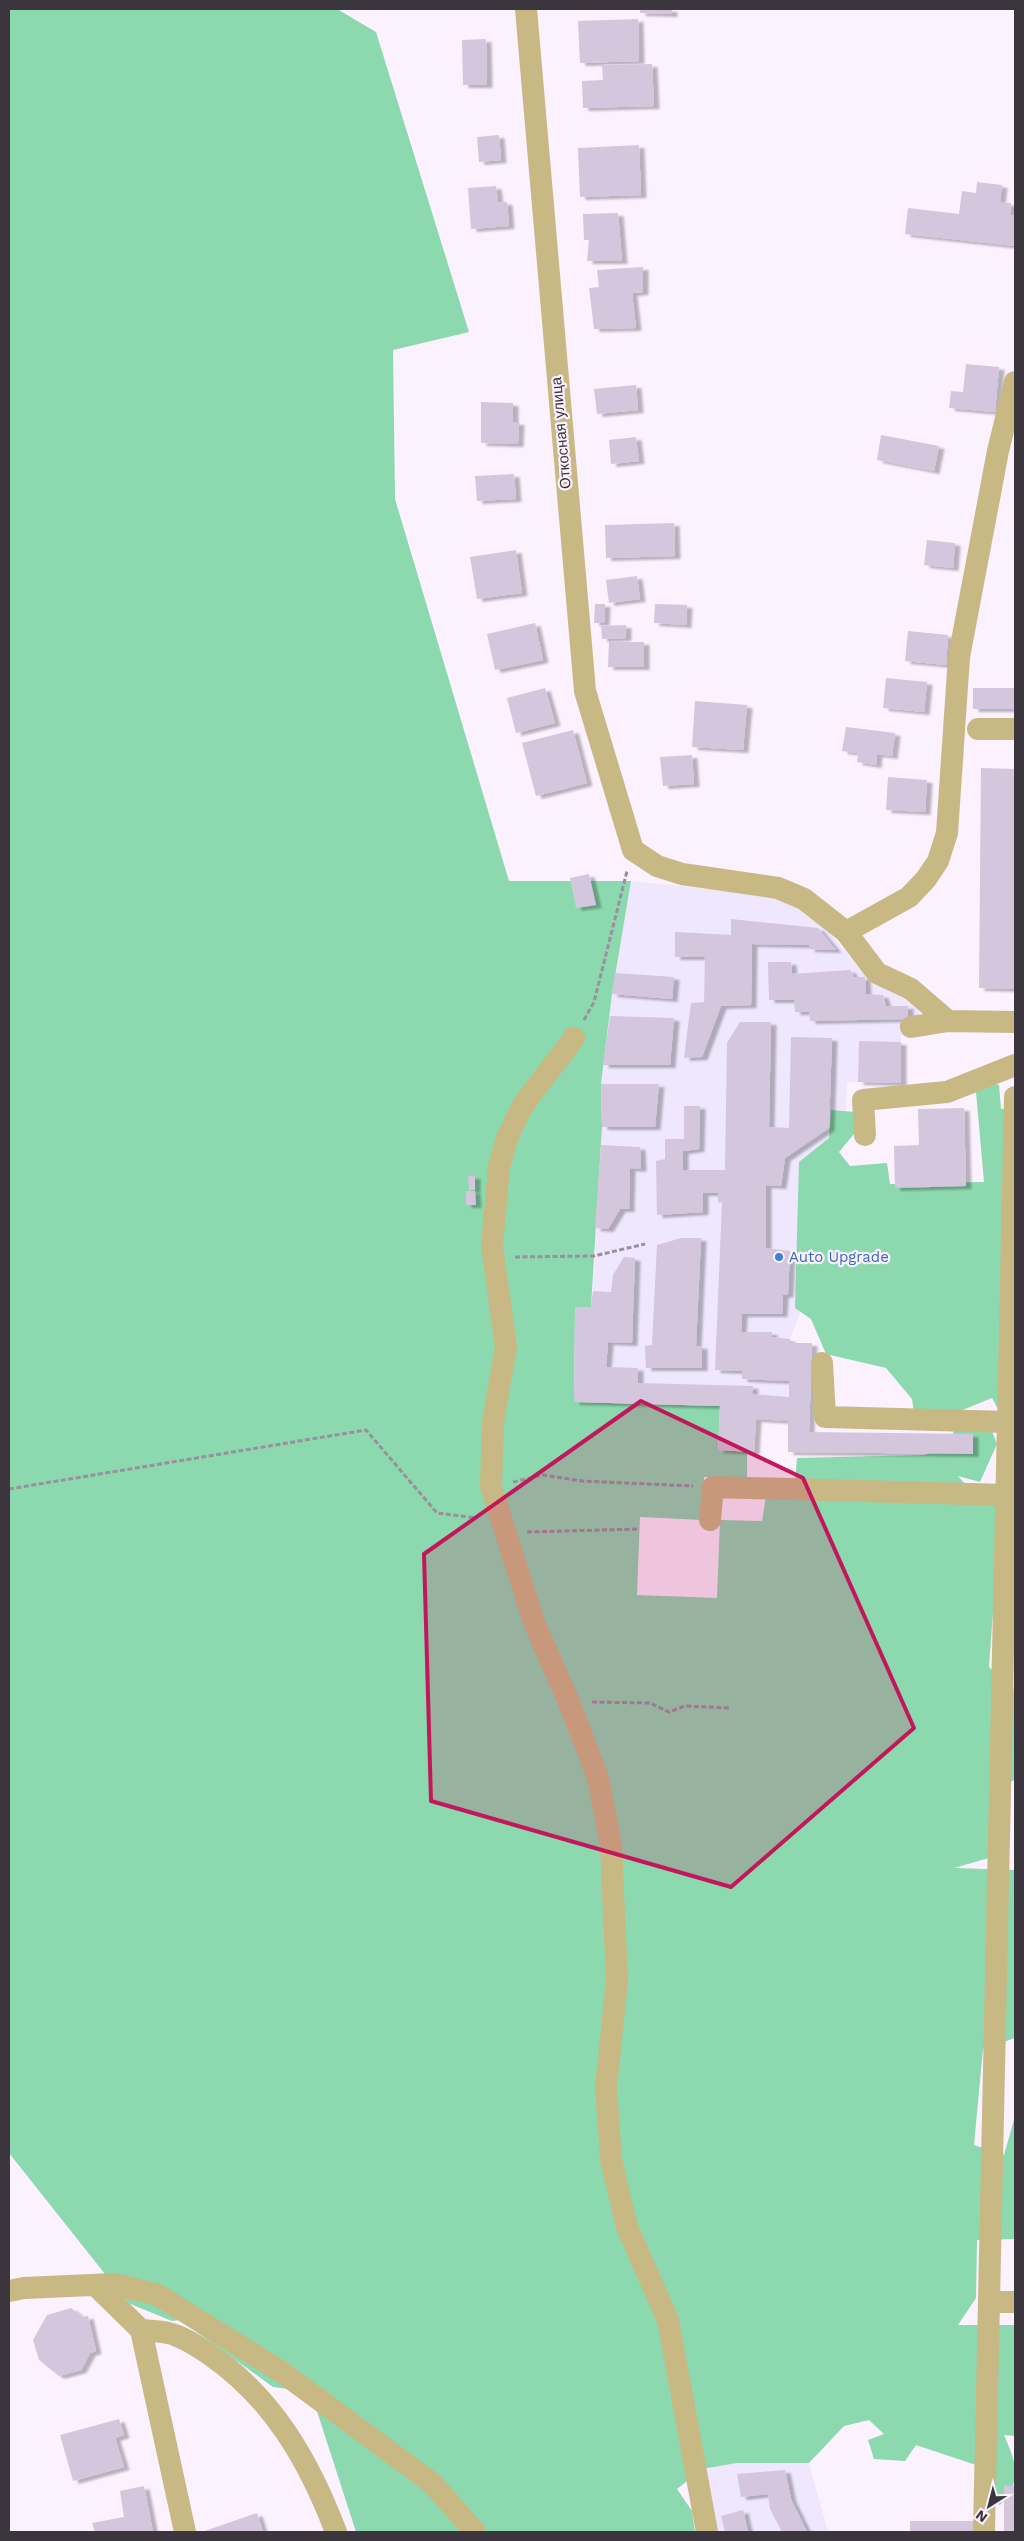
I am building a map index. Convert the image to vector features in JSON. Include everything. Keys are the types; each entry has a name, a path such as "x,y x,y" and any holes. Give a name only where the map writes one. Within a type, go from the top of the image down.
{"street":[{"name":"Откосная улица","path":"526,9 564,472 585,691 633,850"},
{"path":"846,932 908,896 926,879 938,861 947,833 959,657 998,451 1015,382"},
{"path":"978,729 1015,729"},
{"path":"633,850 656,866 682,874 778,888 804,899 846,932 877,973 911,989 948,1021"},
{"path":"911,1027 948,1021 1015,1022"},
{"path":"574,1038 523,1105 507,1138 499,1167 492,1246 506,1347 493,1422 491,1487 535,1625 569,1702 598,1778 611,1845 617,1981 606,2087 611,2160 626,2227 668,2320 707,2532"},
{"path":"865,1135 863,1100 947,1092 1015,1065"},
{"path":"984,2532 1006,1496 1011,1467 1008,1422 1015,1097"},
{"path":"822,1363 825,1417 1008,1422"},
{"path":"710,1520 713,1487 1006,1496"},
{"path":"9,2292 24,2288 114,2284 158,2295 283,2373 432,2483 476,2532"},
{"path":"95,2285 141,2330 185,2532"},
{"path":"988,2302 1015,2302"},
{"path":"141,2330 170,2333 198,2347 236,2373 275,2417 304,2458 336,2532"}],"path":[{"path":"574,1038 594,1002 633,850"},
{"path":"494,1258 550,1255 594,1256 645,1244"},
{"path":"9,1489 366,1430 437,1513 503,1526 639,1529"},
{"path":"491,1487 543,1475 582,1481 713,1487"},
{"path":"569,1702 650,1703 669,1712 685,1706 728,1708"}],"highlighted area":[{"path":"641,1401 803,1478 914,1728 731,1887 431,1801 424,1554"}],"shaded area":[{"path":"631,881 775,896 803,908 826,928 858,967 880,983 915,1002 919,1011 919,1035 901,1035 901,1083 847,1082 845,1136 809,1162 804,1303 790,1339 788,1421 756,1419 754,1452 718,1450 720,1406 574,1402 575,1307 593,1291 602,1127 601,1084 612,994"},
{"path":"737,2463 809,2463 828,2532 715,2532 702,2469"}],"green space":[{"path":"9,9 337,9 376,32 469,332 393,350 395,499 509,881 631,881 612,994 601,1084 602,1127 591,1307 575,1308 574,1402 720,1406 718,1450 747,1452 747,1479 704,1477 702,1520 640,1517 637,1595 717,1598 720,1520 762,1521 766,1496 794,1496 797,1458 925,1455 954,1444 953,1428 916,1425 912,1399 886,1368 826,1354 811,1319 795,1308 799,1162 829,1138 831,1110 855,1112 854,1134 839,1152 850,1166 887,1163 890,1184 984,1182 976,1092 984,1080 999,1085 1001,1109 1015,1108 999,1411 992,1398 955,1413 990,1426 997,1444 980,1482 958,1476 979,1499 1015,1485 994,1598 989,1667 1013,1689 1015,1688 1015,1780 991,1790 989,1858 954,1868 1015,1870 1015,2038 983,2049 974,2145 1004,2155 1015,2116 1015,2239 977,2240 976,2298 958,2325 1015,2325 1015,2436 1004,2435 1012,2454 1015,2479 1007,2496 1000,2505 976,2491 994,2471 916,2445 905,2461 874,2459 868,2440 884,2434 869,2420 844,2426 809,2463 737,2463 702,2469 677,2489 692,2511 695,2532 356,2532 314,2402 295,2390 273,2387 180,2320 172,2321 128,2303 9,2153"}],"building":[{"path":"640,9 672,9 672,14 640,13"},
{"path":"638,19 639,61 580,63 578,21"},
{"path":"486,39 487,85 463,85 462,40"},
{"path":"652,64 654,106 583,108 582,81 603,80 602,65"},
{"path":"499,135 501,160 479,162 477,137"},
{"path":"639,145 641,195 580,197 578,148"},
{"path":"977,182 1002,185 1000,202 1011,203 1010,215 1015,215 1015,246 905,234 908,208 959,214 962,191 976,193"},
{"path":"496,186 498,202 507,202 509,226 471,229 468,188"},
{"path":"618,213 622,261 587,261 589,240 584,240 583,214"},
{"path":"643,267 643,292 632,293 636,328 594,329 589,288 599,287 597,270"},
{"path":"966,364 999,367 995,412 949,408 951,391 963,392"},
{"path":"636,385 638,410 597,414 594,389"},
{"path":"481,402 513,403 513,422 519,422 518,444 481,443"},
{"path":"881,435 939,446 934,471 877,460"},
{"path":"636,437 639,461 611,464 609,440"},
{"path":"514,474 516,499 477,501 475,476"},
{"path":"674,523 675,556 606,558 605,525"},
{"path":"927,540 955,543 953,568 924,565"},
{"path":"516,550 522,593 477,599 470,557"},
{"path":"637,576 640,599 609,603 606,580"},
{"path":"595,604 605,604 604,623 594,623"},
{"path":"655,604 687,605 686,625 654,623"},
{"path":"535,623 543,660 495,670 487,634"},
{"path":"626,625 626,638 602,639 601,626"},
{"path":"908,631 948,635 946,665 905,661"},
{"path":"609,642 644,642 644,667 608,667"},
{"path":"886,678 927,682 924,712 883,708"},
{"path":"545,688 555,723 516,733 507,698"},
{"path":"973,688 1015,688 1015,709 973,709"},
{"path":"695,701 747,705 743,750 692,747"},
{"path":"846,727 895,733 892,756 877,754 876,765 857,762 858,753 842,751"},
{"path":"573,730 587,783 536,796 522,743"},
{"path":"692,755 694,784 663,786 660,757"},
{"path":"981,768 1015,769 1015,989 979,988"},
{"path":"888,777 927,780 925,812 886,810"},
{"path":"589,874 596,905 576,908 570,878"},
{"path":"731,919 818,928 836,950 809,949 810,945 752,944 751,1005 721,1006 702,1057 684,1058 691,1003 704,1002 705,957 675,957 675,932 731,935"},
{"path":"768,962 791,962 792,974 850,970 854,977 865,977 866,994 883,995 886,1006 908,1006 908,1019 810,1021 809,1012 795,1012 794,1000 769,1000"},
{"path":"615,973 674,977 672,999 612,994"},
{"path":"610,1016 674,1018 670,1065 603,1065"},
{"path":"740,1022 771,1022 769,1127 789,1128 791,1037 832,1038 829,1128 785,1158 781,1186 766,1185 766,1248 790,1251 788,1294 783,1295 782,1314 742,1314 741,1332 772,1332 772,1337 790,1339 790,1343 812,1343 809,1432 973,1434 973,1454 788,1452 788,1421 756,1419 754,1452 718,1450 720,1406 574,1402 575,1307 591,1307 593,1291 611,1292 613,1275 624,1257 635,1258 632,1343 608,1342 606,1367 638,1368 638,1383 753,1386 752,1394 789,1397 789,1381 742,1379 742,1371 715,1370 722,1202 718,1203 718,1193 703,1193 703,1212 657,1215 656,1161 665,1159 665,1139 684,1139 684,1106 700,1106 699,1149 683,1151 683,1170 725,1170 727,1043"},
{"path":"859,1041 901,1042 901,1083 858,1082"},
{"path":"601,1084 659,1084 655,1127 602,1127"},
{"path":"964,1108 966,1186 895,1188 894,1146 919,1145 918,1109"},
{"path":"601,1145 640,1147 641,1169 630,1168 629,1209 620,1209 608,1229 595,1228"},
{"path":"468,1176 475,1176 475,1190 469,1190"},
{"path":"466,1191 475,1191 476,1205 466,1205"},
{"path":"681,1238 701,1238 696,1346 702,1346 702,1368 646,1368 645,1346 652,1345 657,1245"},
{"path":"71,2308 82,2317 88,2316 96,2351 90,2353 81,2370 59,2376 39,2360 33,2340 47,2315"},
{"path":"119,2419 124,2435 115,2438 124,2467 73,2481 60,2435"},
{"path":"785,2470 791,2499 807,2532 782,2532 770,2509 768,2494 741,2497 737,2474"},
{"path":"1004,2485 1015,2486 1015,2532 1004,2532"},
{"path":"144,2486 153,2532 95,2532 92,2523 124,2517 120,2491"},
{"path":"743,2510 748,2532 725,2532 721,2516"},
{"path":"257,2513 263,2532 202,2532"},
{"path":"910,2521 978,2521 978,2532 910,2532"}],"place":[{"name":"Auto Upgrade","path":"779,1257"}]}
